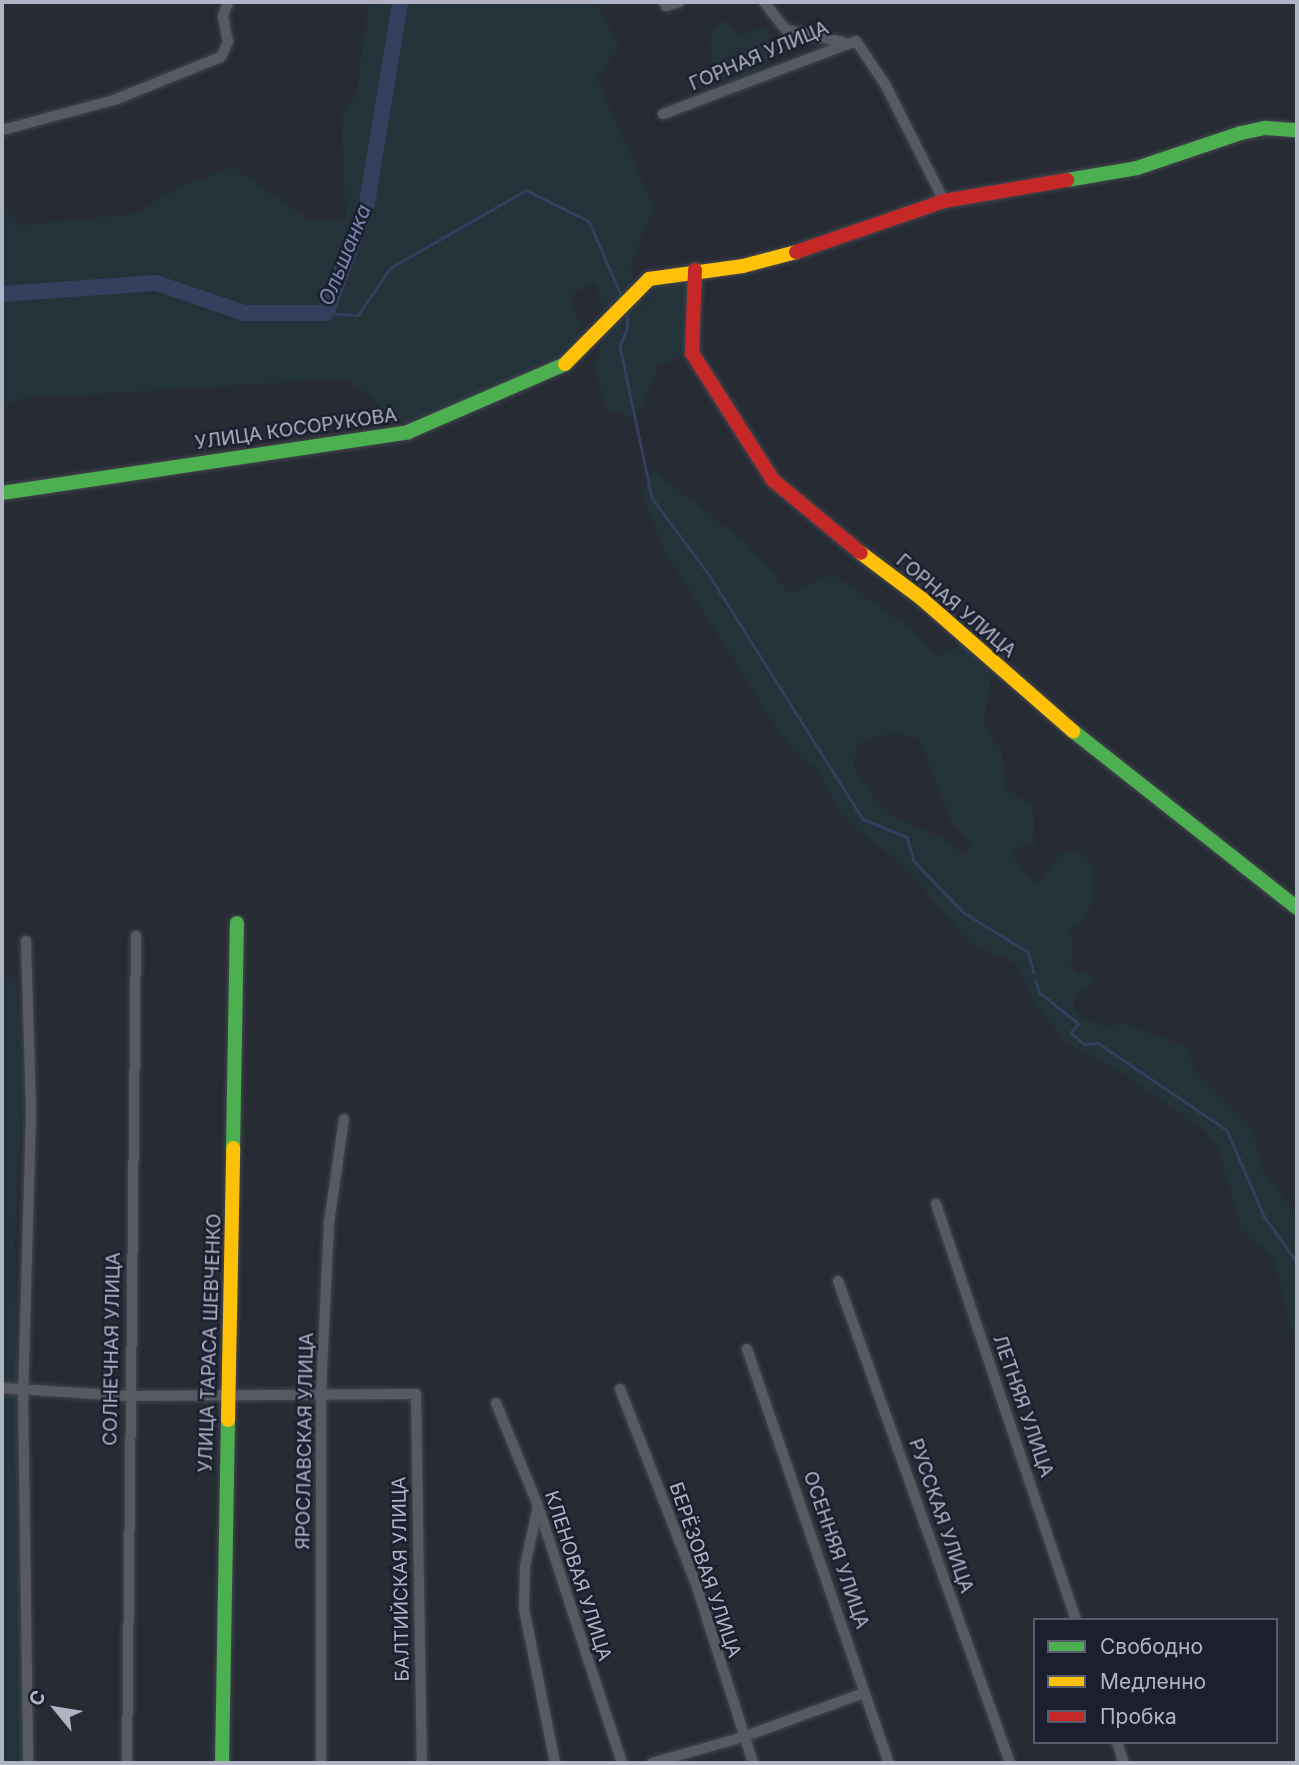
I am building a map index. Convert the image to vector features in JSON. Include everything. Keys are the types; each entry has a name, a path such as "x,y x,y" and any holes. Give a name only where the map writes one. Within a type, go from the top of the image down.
{"street":[{"path":"2,130 114,100 221,57 228,42 223,16 228,2"},
{"path":"665,4 679,2"},
{"path":"764,2 786,30 844,41"},
{"name":"ГОРНАЯ УЛИЦА","path":"663,114 844,41 856,41 886,84 944,201"},
{"name":"УЛИЦА КОСОРУКОВА","path":"2,494 408,432 562,368 600,333 649,279 695,270 743,266 811,248 944,201 1136,168 1253,130 1297,130"},
{"name":"ГОРНАЯ УЛИЦА","path":"695,270 692,353 773,480 807,511 922,599 1116,769 1297,908"},
{"name":"УЛИЦА ТАРАСА ШЕВЧЕНКО","path":"222,1763 222,1592 229,1394 237,923"},
{"name":"СОЛНЕЧНАЯ УЛИЦА","path":"127,1763 127,1396 136,936"},
{"path":"26,941 31,1112 23,1391 28,1763"},
{"name":"ЯРОСЛАВСКАЯ УЛИЦА","path":"321,1763 321,1393 329,1223 344,1119"},
{"name":"ЛЕТНЯЯ УЛИЦА","path":"936,1204 1075,1618"},
{"name":"РУССКАЯ УЛИЦА","path":"838,1281 1010,1763"},
{"name":"ОСЕННЯЯ УЛИЦА","path":"747,1349 890,1763"},
{"path":"2,1388 127,1396 321,1393"},
{"name":"БЕРЁЗОВАЯ УЛИЦА","path":"620,1389 695,1581 753,1763"},
{"name":"БАЛТИЙСКАЯ УЛИЦА","path":"321,1393 416,1394 422,1763"},
{"name":"КЛЕНОВАЯ УЛИЦА","path":"496,1403 538,1506 622,1763"},
{"path":"538,1506 525,1566 524,1609 555,1763"},
{"path":"652,1763 743,1737 864,1693"},
{"path":"1118,1744 1124,1763"}],"shaded area":[{"path":"369,2 596,2 620,46 597,78 654,207 631,264 634,292 606,317 595,283 573,294 571,304 588,336 575,349 557,363 415,421 392,424 372,396 342,379 18,399 2,407 2,207 21,225 133,214 181,186 233,167 310,220 346,220 341,117 356,95"},
{"path":"724,20 738,35 769,27 773,54 767,65 734,81 724,82 716,75 709,45 711,33"},
{"path":"685,280 689,283 683,318 686,355 659,366 641,409 627,418 606,408 594,368 603,336 647,289 660,281"},
{"path":"654,471 745,542 790,593 833,574 910,628 936,656 962,645 992,675 984,722 1002,753 1005,788 1033,805 1035,844 1011,850 1023,873 1038,885 1060,854 1077,850 1091,863 1094,902 1083,919 1068,930 1074,941 1071,963 1077,973 1091,972 1094,982 1074,995 1074,1008 1083,1018 1111,1028 1120,1022 1185,1046 1195,1069 1253,1130 1262,1169 1297,1215 1297,1350 1273,1257 1242,1232 1218,1147 1204,1130 1120,1072 1064,1041 1033,1001 1017,964 971,944 904,867 842,816 816,768 804,762 780,734 664,550 642,493","holes":["895,733 919,739 951,822 971,844 964,855 945,839 895,817 875,799 854,767 856,748 869,738"]},
{"path":"7,977 17,977 23,1083 15,1239 23,1763 2,1763 2,982"}],"waterway":[{"name":"Ольшанка","path":"2,294 156,283 245,313 326,313 367,204 400,2"},
{"path":"326,313 358,315 390,268 526,190 589,221 622,297"},
{"path":"626,310 628,327 620,346 652,498 708,573 863,819 907,837 914,861 963,912 1028,952 1034,973"},
{"path":"1036,981 1040,993 1079,1024 1071,1033 1084,1044 1098,1043 1227,1130 1264,1216 1297,1262"}],"traffic: fast":[{"path":"1067,180 1137,168 1241,133 1265,128 1297,130"},
{"path":"2,493 408,432 565,364"},
{"path":"1073,731 1297,908"},
{"path":"233,1148 237,923"},
{"path":"222,1763 228,1420"}],"traffic: slow":[{"path":"565,364 649,279 743,266 796,252"},
{"path":"861,553 922,599 1073,731"},
{"path":"228,1420 233,1148"}],"traffic: jam":[{"path":"796,252 944,201 1067,180"},
{"path":"695,270 692,353 773,480 861,553"}]}
